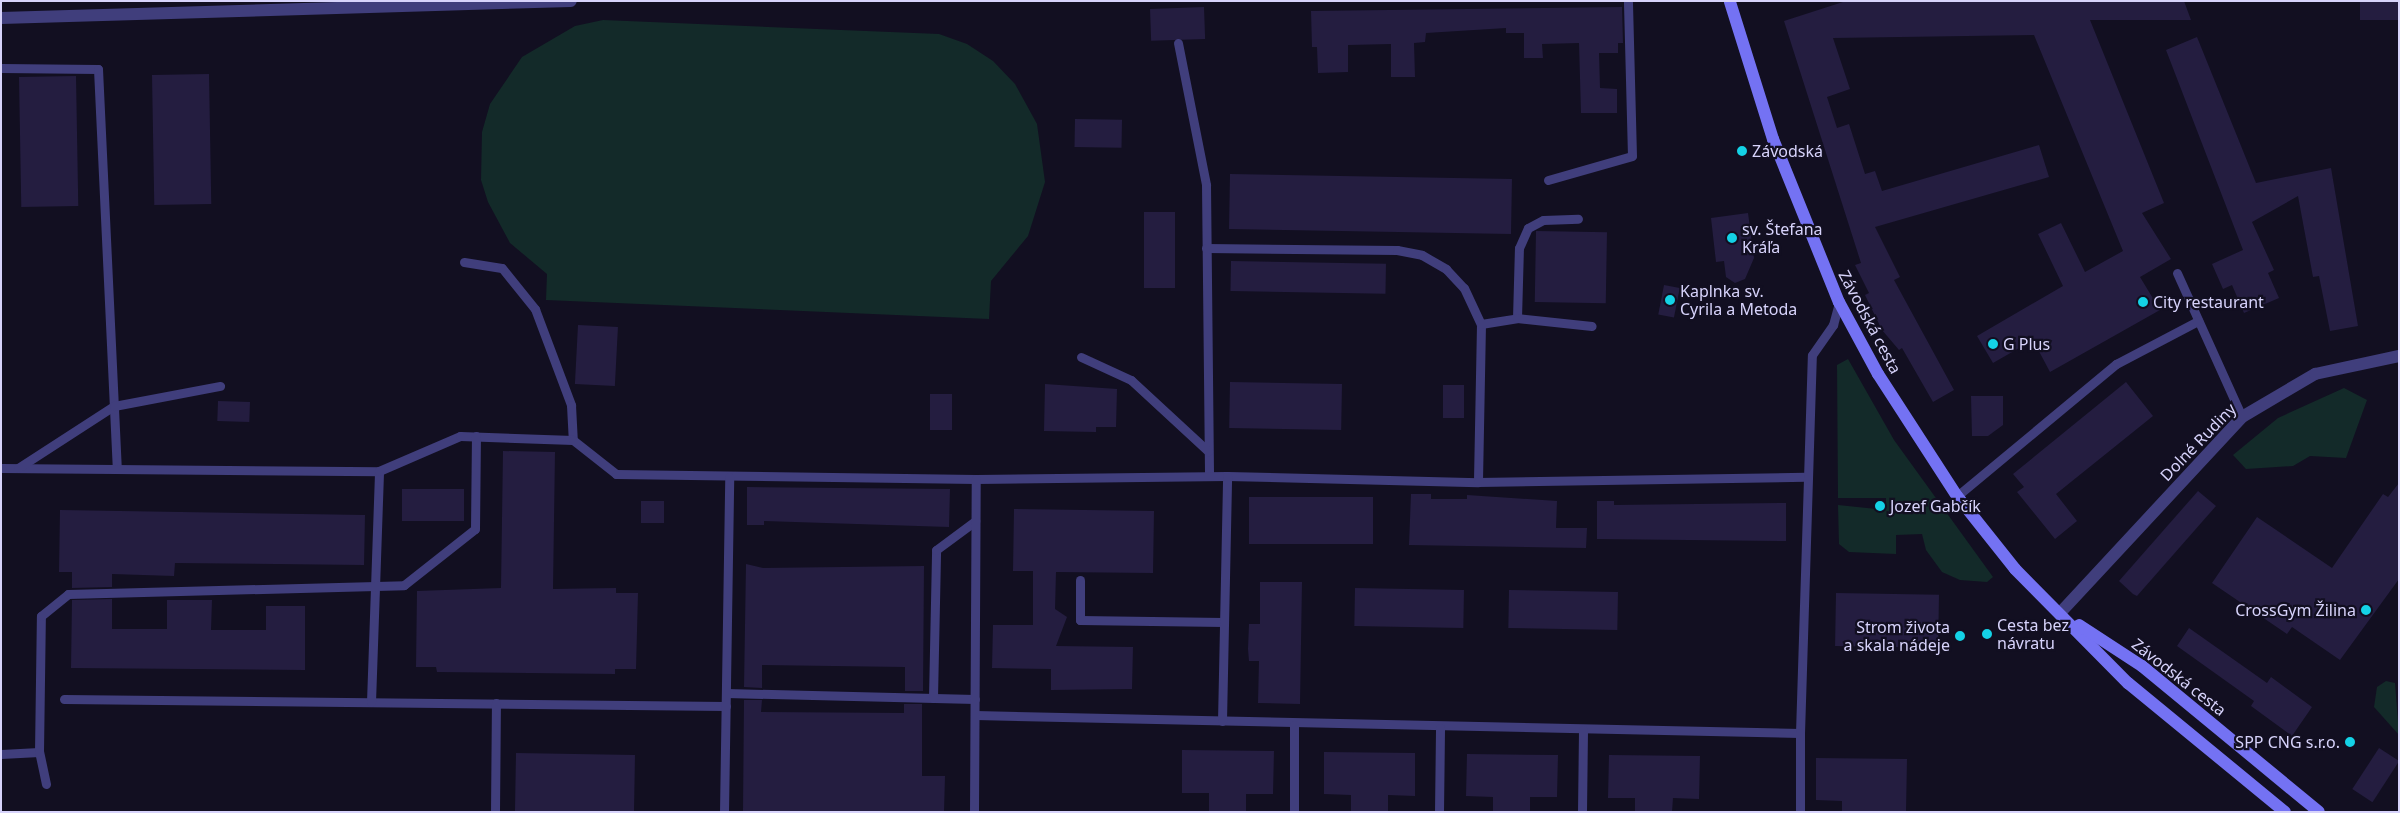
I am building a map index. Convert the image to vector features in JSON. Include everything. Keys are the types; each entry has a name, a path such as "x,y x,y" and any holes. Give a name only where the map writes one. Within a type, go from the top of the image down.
{"street":[{"path":"1,18 571,1"},
{"path":"1718,1 1731,2"},
{"name":"Závodská cesta","path":"1731,2 1773,140 1839,302 1878,374 1956,496 2015,569 2128,682 2284,812"},
{"name":"Dolné Rudiny","path":"2060,612 2242,417 2314,374 2399,356"},
{"name":"Závodská cesta","path":"2060,612 2142,666 2319,812"}],"lane":[{"path":"1548,180 1632,156 1628,1"},
{"path":"1178,43 1206,185 1209,476"},
{"path":"1,68 98,69 117,469"},
{"path":"1516,318 1519,248 1528,228 1543,220 1578,220"},
{"path":"1206,248 1396,250 1422,255 1446,269 1464,288 1481,324 1478,482"},
{"path":"464,262 502,268 535,309 570,405 573,440"},
{"path":"2177,273 2242,417"},
{"path":"1800,812 1805,477 1812,355 1832,325 1839,302"},
{"path":"1481,324 1516,318 1592,326"},
{"path":"1956,496 2116,364 2198,320"},
{"path":"1081,357 1131,380 1208,451"},
{"path":"18,468 114,406 220,386"},
{"path":"1,468 379,471 460,436 476,436 573,440 616,474 976,479 1227,476 1478,482 1805,477"},
{"path":"46,784 39,752 41,616 68,594 404,585 474,529 476,436"},
{"path":"371,702 379,471"},
{"path":"1222,721 1227,476"},
{"path":"724,812 729,477"},
{"path":"974,812 976,479"},
{"path":"933,698 936,550 975,521"},
{"path":"1080,580 1080,620 1223,622"},
{"path":"726,693 975,699"},
{"path":"64,699 726,706"},
{"path":"495,812 496,703"},
{"path":"974,715 1222,721 1294,725 1800,733"},
{"path":"1294,725 1294,812"},
{"path":"1439,812 1440,728"},
{"path":"1582,812 1583,730"},
{"path":"1,754 39,752"}],"green space":[{"path":"603,20 939,34 967,44 993,61 1015,84 1037,124 1045,182 1028,236 991,281 989,319 546,300 547,274 510,243 488,202 481,180 482,132 490,104 522,57 575,26"},
{"path":"1848,359 1894,440 1993,577 1987,582 1960,580 1942,572 1926,550 1922,534 1896,535 1896,554 1849,552 1839,544 1838,505 1886,510 1886,498 1838,498 1837,365"},
{"path":"2344,388 2367,400 2346,458 2310,456 2293,466 2246,469 2233,455 2278,418"},
{"path":"2386,681 2395,683 2399,735 2374,707 2377,687"}],"building":[{"path":"1846,1 2184,1 2191,20 2090,20 2164,203 2142,213 2171,259 2140,277 2160,310 2050,372 2033,340 1993,363 1977,336 2063,286 2038,234 2061,223 2085,272 2123,251 2034,35 1833,38 1850,89 1827,97 1837,128 1849,124 1865,174 1875,171 1882,191 2039,145 2049,177 1875,227 1900,277 1894,280 1954,390 1933,402 1902,348 1899,350 1882,330 1865,295 1869,293 1855,265 1861,263 1784,21"},
{"path":"2360,1 2399,1 2399,20 2360,20"},
{"path":"1204,7 1205,39 1151,41 1150,9"},
{"path":"1622,7 1623,43 1618,43 1618,53 1599,53 1600,88 1617,89 1617,113 1581,113 1579,43 1542,44 1543,58 1524,58 1524,33 1506,33 1506,28 1426,33 1425,42 1414,43 1415,77 1391,77 1391,44 1348,45 1348,72 1318,73 1317,47 1312,47 1311,11"},
{"path":"2197,37 2256,183 2331,168 2358,326 2330,331 2319,276 2313,277 2298,196 2252,222 2274,270 2268,273 2279,298 2244,313 2232,285 2223,289 2212,264 2243,250 2166,50"},
{"path":"209,74 211,204 154,205 152,75"},
{"path":"76,76 78,206 21,207 19,77"},
{"path":"1075,119 1122,120 1122,148 1075,147"},
{"path":"1230,174 1512,179 1511,234 1229,229"},
{"path":"1144,212 1175,212 1175,288 1144,288"},
{"name":"sv. Štefana Kráľa","path":"1748,213 1754,258 1745,279 1735,283 1726,277 1724,261 1716,262 1711,218"},
{"path":"1536,231 1607,232 1606,303 1535,302"},
{"path":"1231,261 1386,264 1385,294 1230,291"},
{"name":"Kaplnka sv. Cyrila a Metoda","path":"1664,285 1680,288 1674,318 1658,314"},
{"path":"578,325 618,327 615,386 575,384"},
{"path":"1230,382 1342,384 1341,430 1229,428"},
{"path":"2126,382 2153,416 2056,494 2077,521 2055,539 2017,492 2024,487 2013,474"},
{"path":"1045,384 1117,389 1116,427 1096,427 1096,432 1044,431"},
{"path":"1443,385 1464,385 1464,418 1443,418"},
{"path":"930,394 952,394 952,430 930,430"},
{"path":"1971,396 2003,396 2003,425 1988,436 1972,436"},
{"path":"218,401 250,402 249,422 217,421"},
{"path":"503,451 555,452 553,589 616,588 616,593 638,593 636,669 615,669 615,674 437,672 436,667 416,667 417,591 501,588"},
{"path":"2399,483 2399,579 2340,660 2292,627 2287,634 2212,583 2257,517 2332,568 2383,494 2388,497"},
{"path":"747,487 950,489 949,527 764,521 764,525 747,525"},
{"path":"402,489 464,489 464,521 402,521"},
{"path":"2198,491 2216,506 2137,596 2133,594 2119,581"},
{"path":"1411,494 1431,494 1431,499 1467,499 1467,495 1557,501 1556,528 1587,528 1586,548 1409,545"},
{"path":"1249,497 1373,497 1373,544 1249,544"},
{"path":"641,501 664,501 664,523 641,523"},
{"path":"1597,501 1614,501 1614,505 1786,503 1786,541 1597,539"},
{"path":"1014,509 1154,511 1153,573 1056,572 1055,609 1067,617 1056,646 1133,647 1132,689 1051,690 1051,669 992,668 993,625 1033,625 1033,571 1013,571"},
{"path":"60,510 365,515 364,565 175,563 174,576 112,574 112,587 72,588 72,572 59,572"},
{"path":"746,564 763,568 924,566 923,691 905,691 905,667 762,665 762,688 744,687"},
{"path":"1260,582 1302,582 1300,704 1258,703 1259,661 1249,661 1248,649 1249,624 1260,624"},
{"path":"1355,588 1464,590 1463,628 1354,626"},
{"path":"1509,590 1618,592 1617,630 1508,628"},
{"path":"1836,593 1939,595 1938,648 1835,646"},
{"path":"112,599 112,629 167,629 167,600 212,600 211,630 266,630 266,606 305,606 305,670 71,668 72,600"},
{"path":"2189,628 2267,683 2271,677 2312,707 2292,736 2251,706 2254,701 2177,646"},
{"path":"744,700 762,700 761,712 904,713 904,704 922,704 922,776 945,776 944,812 743,812"},
{"path":"2379,748 2399,761 2372,802 2352,789"},
{"path":"1182,750 1274,751 1273,794 1246,794 1246,812 1209,812 1209,793 1182,793"},
{"path":"1324,752 1415,753 1415,796 1388,795 1388,812 1351,812 1351,795 1324,794"},
{"path":"516,753 635,755 634,812 515,812"},
{"path":"1467,754 1558,755 1557,797 1530,797 1530,812 1493,812 1493,797 1466,796"},
{"path":"1609,755 1700,756 1699,799 1673,798 1672,812 1635,812 1635,798 1608,798"},
{"path":"1816,758 1907,759 1906,812 1842,812 1842,801 1816,800"}],"place":[{"name":"Závodská","path":"1742,151"},
{"name":"sv. Štefana Kráľa","path":"1732,238"},
{"name":"Kaplnka sv. Cyrila a Metoda","path":"1670,300"},
{"name":"City restaurant","path":"2143,302"},
{"name":"G Plus","path":"1993,344"},
{"name":"Jozef Gabčík","path":"1880,506"},
{"name":"CrossGym Žilina","path":"2366,610"},
{"name":"Cesta bez návratu","path":"1987,634"},
{"name":"Strom života a skala nádeje","path":"1960,636"},
{"name":"SPP CNG s.r.o.","path":"2350,742"}]}
